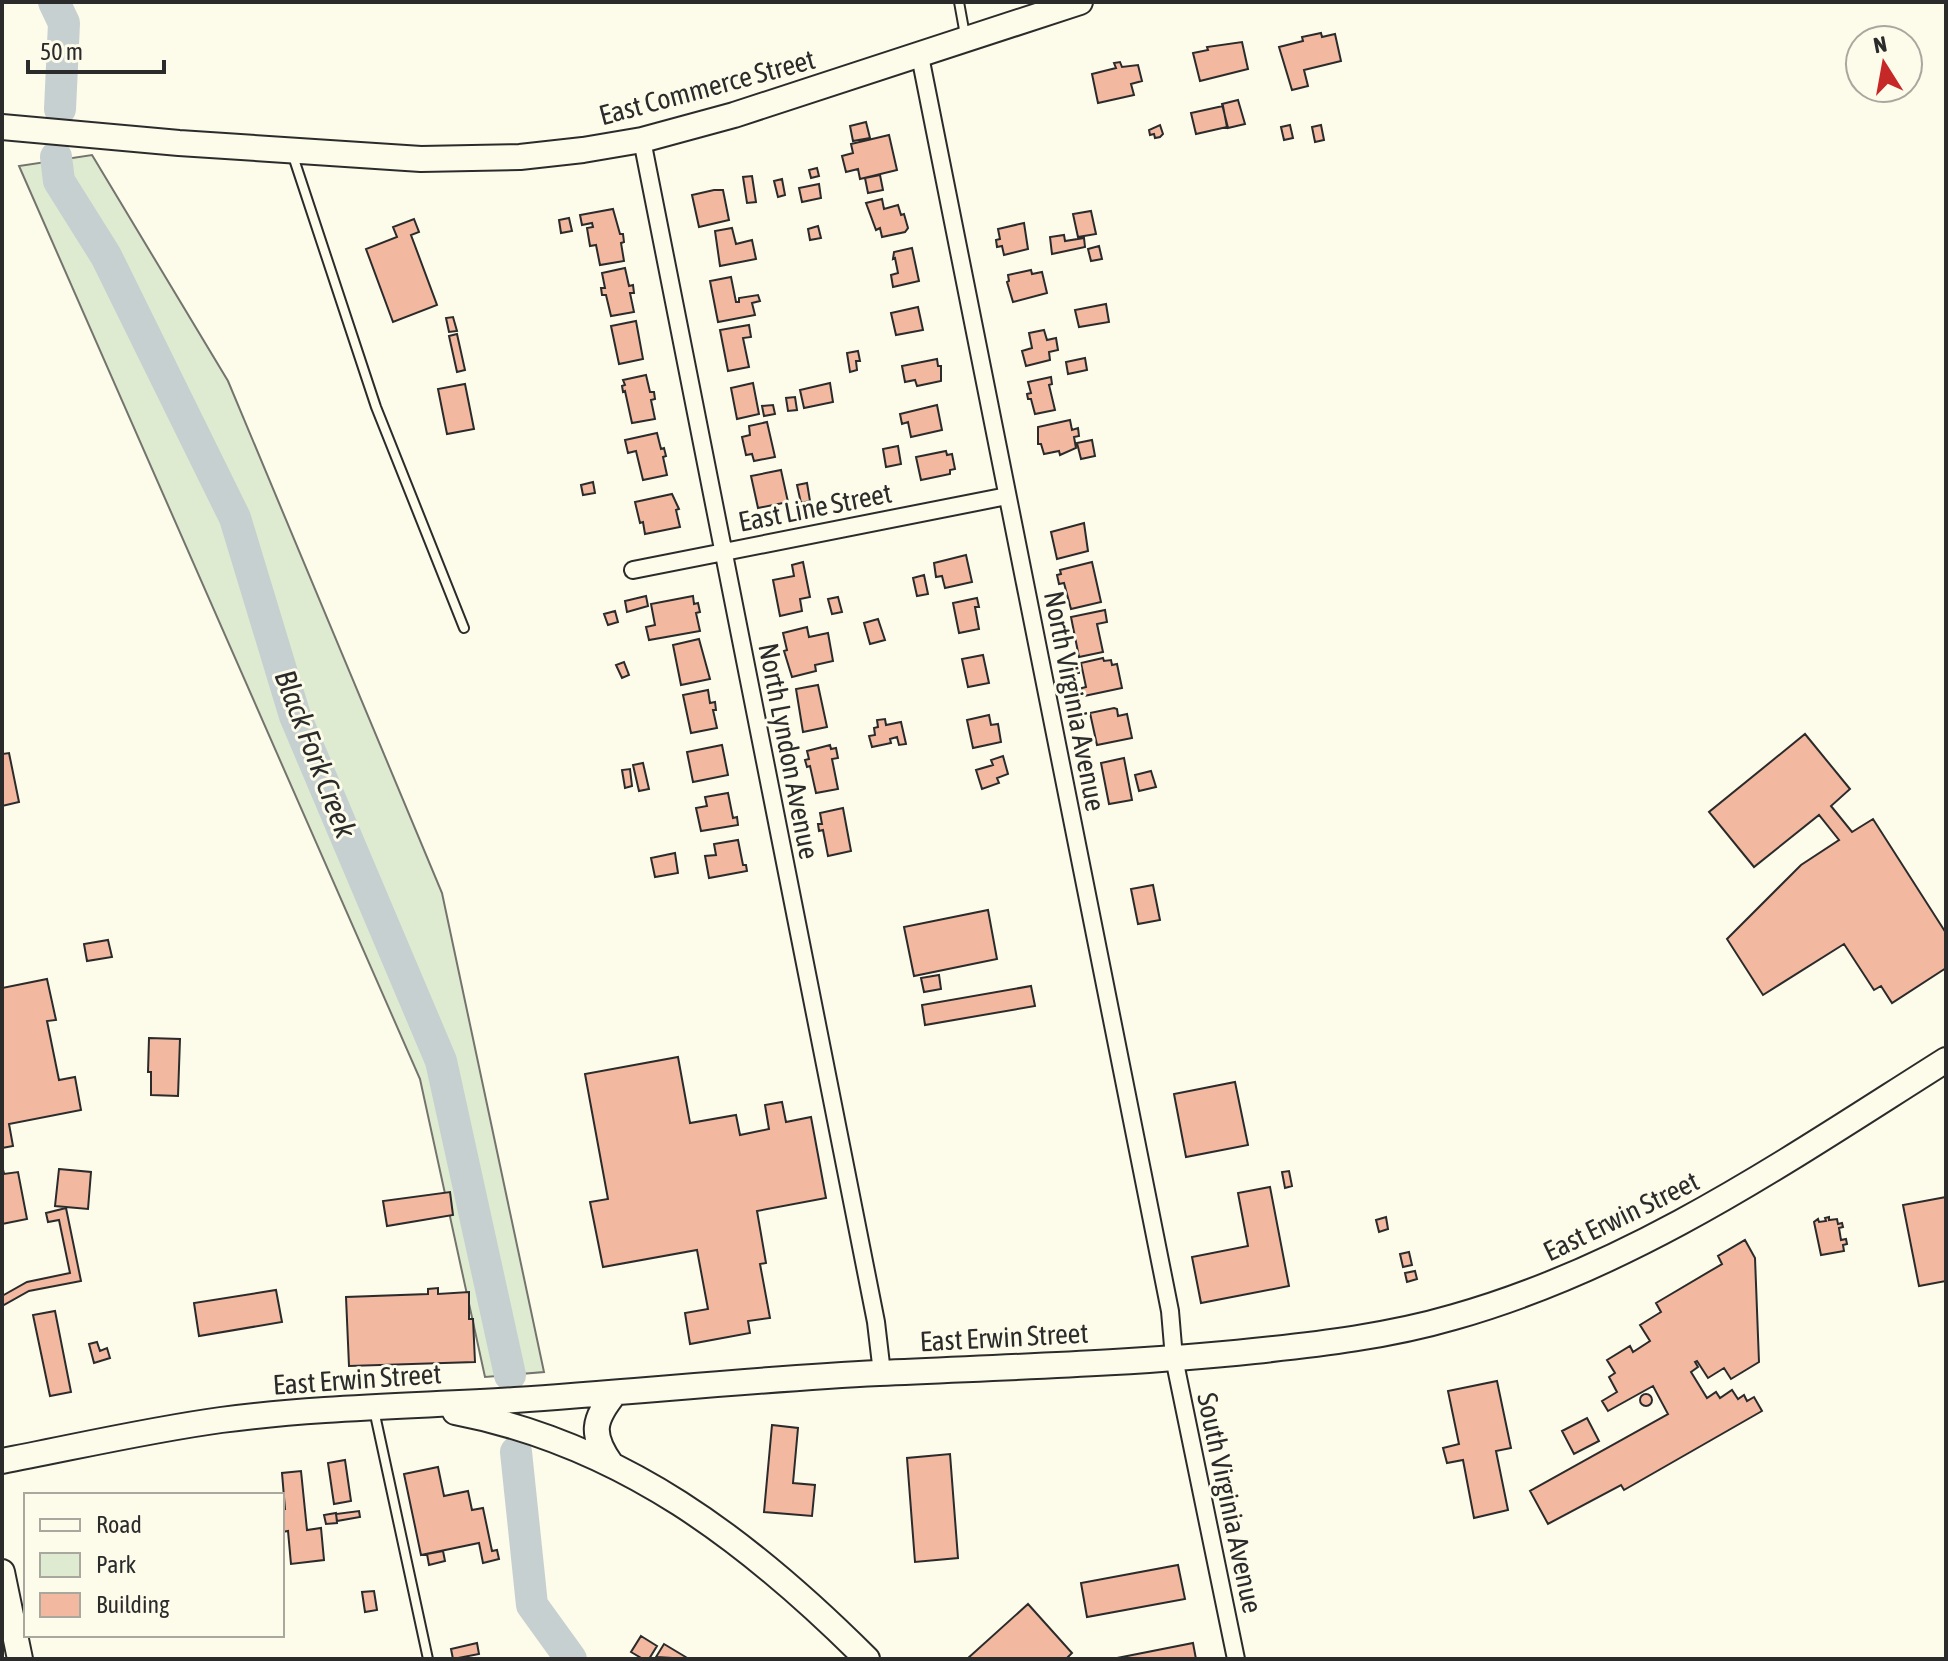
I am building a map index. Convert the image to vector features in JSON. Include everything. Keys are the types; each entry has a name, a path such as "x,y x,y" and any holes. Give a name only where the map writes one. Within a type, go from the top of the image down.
{"main road":[{"name":"East Commerce Street","path":"2,127 291,151 452,160 520,157 642,140 734,115 1080,2"},
{"name":"East Erwin Street","path":"2,1461 218,1421 374,1407 615,1393 750,1379 1174,1358 1292,1347 1404,1329 1451,1318 1545,1287 1629,1250 1709,1207 1946,1060"},
{"path":"611,1464 597,1440 596,1429 603,1407 615,1393"},
{"path":"417,1405 497,1420 566,1444 611,1464 678,1501 735,1540 867,1659"},
{"path":"2,1572 20,1659"}],"street":[{"name":"North Virginia Avenue","path":"920,56 1170,1311 1174,1358"},
{"name":"North Lyndon Avenue","path":"642,140 876,1322 882,1373"},
{"name":"East Line Street","path":"633,570 1007,496"},
{"name":"South Virginia Avenue","path":"1174,1358 1236,1659"}],"lane":[{"path":"959,2 966,40"},
{"path":"291,151 376,407 464,628"},
{"path":"374,1407 428,1659"}],"green space":[{"path":"92,155 228,381 442,893 544,1372 485,1377 420,1079 19,166"}],"building":[{"path":"1321,33 1322,37 1335,34 1341,61 1304,70 1308,86 1292,90 1279,47"},
{"path":"1242,42 1248,69 1200,81 1193,53 1208,50 1207,47"},
{"path":"1120,62 1122,67 1138,65 1142,81 1131,84 1134,95 1098,103 1092,74 1116,68 1114,63"},
{"path":"1238,100 1245,124 1228,128 1222,104"},
{"path":"1223,106 1227,127 1196,134 1191,113"},
{"path":"866,122 870,138 853,141 850,126"},
{"path":"1160,125 1163,134 1160,137 1150,135 1149,130"},
{"path":"1290,125 1293,138 1284,140 1281,127"},
{"path":"1321,125 1324,140 1315,142 1312,127"},
{"path":"889,135 897,170 860,179 858,169 846,172 842,156 853,153 851,144"},
{"path":"817,168 819,176 811,178 809,170"},
{"path":"880,175 883,190 868,193 865,178"},
{"path":"752,176 756,202 747,203 743,177"},
{"path":"782,179 785,195 778,197 774,181"},
{"path":"819,184 821,198 802,202 799,188"},
{"path":"723,190 729,220 699,227 692,195"},
{"path":"882,199 884,209 898,205 908,228 905,232 882,237 880,228 876,230 866,203"},
{"path":"613,209 620,234 623,234 624,261 600,265 596,245 590,246 587,228 593,227 592,223 582,225 580,215"},
{"path":"1091,211 1096,234 1078,237 1073,214"},
{"path":"569,218 572,231 561,233 559,220"},
{"path":"414,219 419,232 411,235 437,305 393,322 366,249 397,237 393,227"},
{"path":"1024,223 1028,249 1004,255 1002,246 997,247 996,240 1000,239 998,229"},
{"path":"818,226 821,238 810,240 808,229"},
{"path":"732,228 736,244 752,240 756,259 720,266 715,231"},
{"path":"1064,235 1065,241 1084,238 1085,247 1052,254 1050,237"},
{"path":"1099,246 1102,259 1091,261 1088,249"},
{"path":"912,248 919,281 893,287 891,275 898,273 894,252"},
{"path":"625,268 629,286 633,285 634,293 630,293 634,312 611,316 606,295 602,295 601,288 605,288 602,273"},
{"path":"1031,270 1032,274 1042,272 1047,293 1013,302 1008,275"},
{"path":"731,277 736,302 739,298 758,295 760,301 752,303 755,315 718,322 710,281"},
{"path":"1106,304 1109,322 1079,327 1075,310"},
{"path":"918,307 923,330 896,335 891,313"},
{"path":"453,317 457,331 449,332 446,318"},
{"path":"636,321 643,359 619,364 611,326"},
{"path":"749,325 751,337 743,338 749,367 728,371 720,330"},
{"path":"1044,330 1047,340 1056,338 1058,350 1049,352 1050,360 1026,366 1022,351 1032,348 1029,333"},
{"path":"457,334 465,370 457,372 449,336"},
{"path":"858,351 860,361 856,361 857,370 850,372 847,353"},
{"path":"1085,358 1087,370 1068,374 1066,362"},
{"path":"937,359 938,366 941,366 941,381 917,386 915,380 905,382 902,366"},
{"path":"646,375 650,392 654,392 655,399 651,400 655,419 632,423 623,392 623,380"},
{"path":"1051,377 1052,384 1049,385 1055,410 1035,414 1031,399 1028,399 1027,394 1031,393 1028,382"},
{"path":"753,383 759,414 737,419 731,388"},
{"path":"830,383 833,402 804,408 800,390"},
{"path":"465,384 474,429 447,434 438,389"},
{"path":"795,397 797,410 788,411 786,398"},
{"path":"773,405 775,414 764,416 762,406"},
{"path":"937,405 942,430 911,437 908,422 902,424 900,414"},
{"path":"1070,420 1072,430 1078,428 1079,436 1074,437 1076,448 1060,455 1059,451 1044,454 1041,444 1038,444 1038,427"},
{"path":"767,422 775,457 754,461 752,454 746,455 742,437 750,435 749,426"},
{"path":"657,433 666,456 663,457 667,475 643,480 636,451 628,453 625,440"},
{"path":"1092,440 1095,456 1081,459 1077,443"},
{"path":"898,446 901,464 886,467 883,449"},
{"path":"946,451 947,455 952,454 955,469 950,470 950,474 921,480 916,457"},
{"path":"781,470 788,502 758,508 751,476"},
{"path":"593,482 595,493 583,495 581,485"},
{"path":"807,483 810,501 801,503 797,485"},
{"path":"672,494 679,509 676,510 680,527 645,534 635,502"},
{"path":"1084,523 1088,551 1057,559 1051,532"},
{"path":"966,555 972,582 945,588 942,576 936,577 934,563"},
{"path":"803,562 810,597 800,599 802,611 780,616 773,580 794,576 792,565"},
{"path":"1092,562 1101,602 1071,609 1064,583 1059,584 1057,575 1061,574 1060,570"},
{"path":"924,575 928,594 917,596 913,578"},
{"path":"646,596 648,606 627,612 625,601"},
{"path":"693,596 700,612 696,613 700,631 649,640 646,627 655,625 651,604"},
{"path":"838,597 842,612 832,614 828,599"},
{"path":"977,598 979,607 975,607 979,629 959,633 953,603"},
{"path":"1105,610 1107,622 1097,624 1103,652 1079,657 1071,617"},
{"path":"615,611 618,622 608,625 604,614"},
{"path":"878,619 885,640 870,644 864,623"},
{"path":"807,627 809,637 828,633 833,661 815,665 816,671 792,677 784,651 787,650 783,633"},
{"path":"699,639 710,679 681,685 673,645"},
{"path":"983,655 989,683 968,687 962,659"},
{"path":"1103,658 1104,661 1111,660 1112,665 1117,664 1122,688 1084,696 1082,688 1086,687 1081,663"},
{"path":"624,662 629,675 622,678 616,665"},
{"path":"1078,664 1079,673 1065,675 1063,667"},
{"path":"818,685 827,727 803,732 796,689"},
{"path":"708,690 710,703 715,702 716,710 713,710 717,728 691,733 683,695"},
{"path":"1114,708 1118,716 1127,714 1132,738 1097,745 1090,713"},
{"path":"989,715 991,725 998,724 1001,742 973,748 967,720"},
{"path":"885,719 886,725 901,722 906,744 899,745 897,737 890,739 891,743 872,747 869,736 875,735 877,720"},
{"path":"1805,734 1850,789 1831,806 1852,832 1873,819 1946,933 1946,968 1892,1003 1881,986 1874,990 1844,944 1763,995 1727,939 1801,865 1839,840 1819,815 1754,867 1709,812"},
{"path":"722,745 728,775 693,782 687,752"},
{"path":"830,745 831,749 836,748 838,758 832,759 838,789 816,793 810,766 807,767 805,760 809,759 807,751"},
{"path":"9,753 19,802 2,806 2,754"},
{"path":"1003,756 1008,774 997,778 999,783 982,789 976,770 993,765 991,760"},
{"path":"1124,758 1132,800 1109,804 1101,763"},
{"path":"643,763 649,789 639,791 633,765"},
{"path":"630,769 632,786 625,788 622,770"},
{"path":"1151,771 1156,787 1139,791 1135,775"},
{"path":"728,793 733,818 737,817 738,825 701,831 696,808 707,806 705,797"},
{"path":"843,808 851,851 828,856 823,830 819,831 818,824 822,824 820,813"},
{"path":"738,840 747,871 709,878 705,856 716,855 714,844"},
{"path":"675,853 678,873 655,877 651,858"},
{"path":"1153,885 1160,920 1138,924 1131,889"},
{"path":"988,910 997,959 914,976 904,927"},
{"path":"108,940 112,957 87,961 84,944"},
{"path":"939,975 941,989 924,992 921,978"},
{"path":"47,979 56,1020 47,1021 59,1080 75,1077 81,1110 9,1124 13,1146 2,1148 2,988"},
{"path":"1031,986 1035,1006 925,1025 922,1005"},
{"path":"149,1038 180,1039 178,1096 151,1095"},
{"path":"678,1057 690,1123 736,1115 740,1135 769,1129 765,1105 782,1102 786,1122 811,1117 826,1198 757,1211 766,1263 760,1264 770,1318 748,1321 750,1333 690,1344 685,1313 708,1309 697,1250 603,1267 590,1202 608,1199 585,1074"},
{"path":"1235,1082 1248,1145 1186,1157 1174,1094"},
{"path":"2,1165 4,1174 18,1172 27,1219 2,1224"},
{"path":"59,1169 91,1172 88,1209 55,1206"},
{"path":"1289,1171 1292,1186 1285,1188 1282,1172"},
{"path":"1270,1187 1289,1286 1201,1303 1192,1257 1248,1246 1238,1193"},
{"path":"450,1192 453,1215 387,1226 383,1201"},
{"path":"1946,1197 1946,1281 1919,1286 1903,1205"},
{"path":"66,1208 81,1281 29,1291 2,1306 2,1296 27,1282 70,1273 59,1220 48,1222 46,1213"},
{"path":"1386,1217 1388,1229 1379,1232 1376,1220"},
{"path":"1829,1217 1829,1220 1837,1219 1838,1224 1842,1223 1843,1227 1839,1228 1841,1240 1846,1239 1847,1244 1843,1245 1844,1251 1821,1255 1814,1222 1818,1219 1819,1222 1826,1221 1825,1218"},
{"path":"1745,1240 1755,1258 1759,1362 1731,1379 1724,1368 1708,1378 1697,1361 1698,1367 1691,1372 1707,1398 1716,1392 1720,1398 1732,1390 1738,1399 1744,1395 1747,1401 1754,1397 1762,1411 1624,1490 1621,1485 1548,1524 1530,1491 1668,1414 1653,1386 1608,1411 1602,1401 1617,1392 1609,1377 1615,1373 1607,1360 1630,1346 1633,1352 1650,1341 1640,1325 1661,1312 1656,1303 1722,1264 1718,1256"},
{"path":"1409,1252 1412,1265 1403,1267 1400,1254"},
{"path":"1415,1271 1417,1279 1407,1282 1405,1273"},
{"path":"438,1288 438,1294 469,1292 475,1362 349,1366 346,1297 428,1294 428,1289"},
{"path":"276,1290 282,1322 199,1336 194,1303"},
{"path":"55,1311 71,1392 50,1396 33,1315"},
{"path":"97,1342 100,1351 107,1348 110,1358 94,1363 89,1344"},
{"path":"1497,1381 1511,1448 1496,1451 1508,1510 1474,1518 1463,1460 1447,1463 1443,1448 1459,1444 1448,1391"},
{"path":"1646,1394 1652,1400 1646,1406 1640,1400"},
{"path":"1587,1418 1599,1441 1574,1454 1562,1431"},
{"path":"772,1425 798,1428 793,1483 815,1485 812,1516 764,1512"},
{"path":"950,1454 958,1558 915,1562 907,1458"},
{"path":"345,1460 351,1501 334,1504 328,1463"},
{"path":"438,1467 444,1496 468,1491 472,1510 483,1508 492,1551 497,1550 499,1559 483,1563 479,1543 421,1555 404,1474"},
{"path":"301,1471 307,1530 321,1528 324,1560 291,1564 288,1531 284,1532 282,1473"},
{"path":"359,1511 360,1517 337,1521 336,1514"},
{"path":"336,1513 337,1523 326,1524 324,1515"},
{"path":"443,1551 445,1561 429,1565 427,1554"},
{"path":"1178,1565 1185,1599 1087,1617 1081,1583"},
{"path":"374,1591 377,1610 365,1612 362,1592"},
{"path":"1028,1604 1072,1653 1066,1659 967,1659"},
{"path":"641,1636 657,1646 649,1659 631,1652"},
{"path":"477,1643 479,1654 453,1659 451,1649"},
{"path":"1193,1643 1196,1659 1112,1659"},
{"path":"664,1644 689,1659 656,1657"}],"waterway":[{"name":"Black Fork Creek","path":"54,2 64,23 60,109"},
{"name":"Black Fork Creek","path":"56,157 59,181 106,256 235,518 295,716 441,1061 510,1375"},
{"name":"Black Fork Creek","path":"516,1452 532,1605 571,1659"}]}
